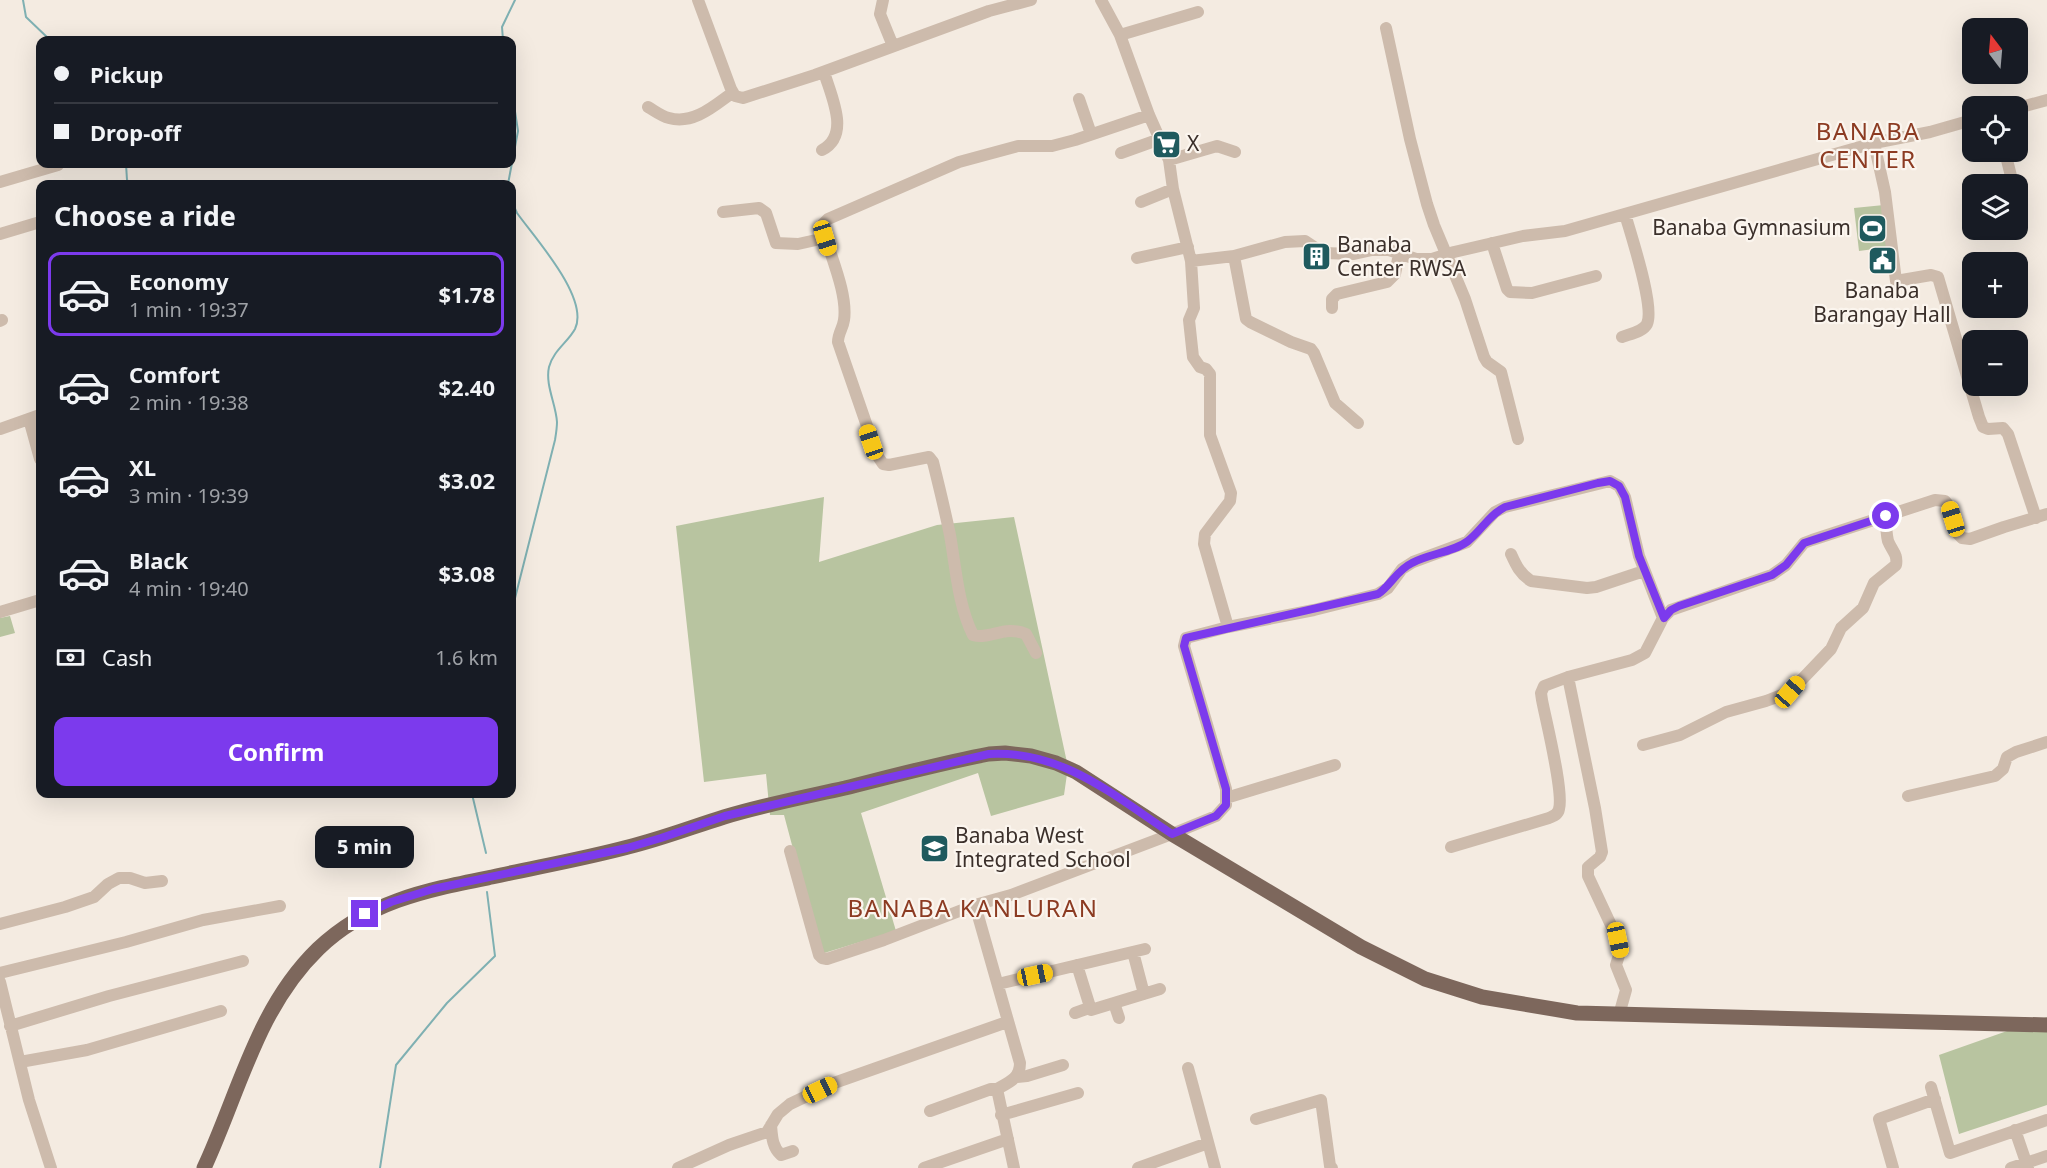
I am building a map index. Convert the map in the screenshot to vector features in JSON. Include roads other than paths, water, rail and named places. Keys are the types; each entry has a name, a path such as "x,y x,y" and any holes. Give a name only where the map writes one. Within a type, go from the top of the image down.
{"main road":[{"path":"204,1168 257,1038 282,993 317,950 365,914 391,902 433,889 627,848 725,816 989,754 1031,756 1065,767 1361,947 1425,979 1482,997 1578,1013 2047,1025"}],"street":[{"path":"698,0 732,93 738,98 749,98 989,11 1031,0"},
{"path":"883,0 880,15 893,46"},
{"path":"1101,0 1120,35 1149,115 1169,160 1173,189 1191,261 1194,308 1189,320 1193,357 1200,367 1206,369 1210,374 1210,435 1231,493 1230,501 1205,534 1204,544 1228,627"},
{"path":"1120,35 1198,12"},
{"path":"1386,28 1410,139 1434,225 1465,299 1484,357 1501,372 1518,439"},
{"path":"822,150 830,146 838,128 824,72"},
{"path":"648,107 666,117 685,119 708,111 732,93"},
{"path":"1079,99 1091,134"},
{"path":"2028,105 2047,100"},
{"path":"1036,653 1026,634 1018,631 1008,630 985,636 973,635 961,603 950,534 933,462 929,457 889,465 883,464 877,455 838,342 838,334 844,321 844,305 823,224 828,219 959,162 1018,146 1052,146 1149,115"},
{"path":"1191,261 1234,256 1285,242 1305,241 1323,253 1354,254 1372,250 1389,250 1416,259 1432,259 1523,236 1565,231 1874,143 1962,123"},
{"path":"1121,153 1160,140"},
{"path":"1451,847 1557,814 1560,808 1558,786 1541,693 1544,686 1568,677 1632,660 1645,653 1664,618 1671,610 1772,575 1786,565 1804,543 1929,502 1941,500 1949,506 1957,533 1962,538 1970,539 2041,516 2008,434 2003,428 1983,427 1938,277 1931,275 1896,282 1885,192 1874,143"},
{"path":"1169,160 1217,146 1235,152"},
{"path":"0,182 48,168"},
{"path":"1141,201 1173,189"},
{"path":"723,212 759,208 766,213 776,243 798,244 825,238"},
{"path":"1622,337 1644,328 1648,323 1649,304 1625,214"},
{"path":"0,234 36,223"},
{"path":"1492,243 1510,292 1532,293 1596,276"},
{"path":"1137,258 1188,248"},
{"path":"1332,308 1332,299 1338,294 1387,282 1395,274 1399,255"},
{"path":"1234,256 1246,319 1311,349 1335,403 1358,423"},
{"path":"0,429 35,417"},
{"path":"790,851 819,955 827,959 975,905 1011,895 1216,816 1226,805 1226,789 1184,646 1186,638 1378,594 1388,588 1402,569 1413,562 1467,542 1495,512 1505,507 1604,482 1610,481 1619,486 1625,497 1644,571 1664,618"},
{"path":"1643,745 1680,735 1726,712 1790,692 1831,649 1841,628 1863,608 1874,583 1896,565 1896,555 1889,544 1886,533 1886,516"},
{"path":"1511,554 1517,568 1531,581 1587,588 1644,571"},
{"path":"0,612 36,601"},
{"path":"1568,677 1602,852 1600,857 1588,867 1588,876 1618,940 1620,952 1616,965 1626,990 1619,1015"},
{"path":"1908,796 1995,776 2003,769 2007,757 2047,742"},
{"path":"1226,798 1335,765"},
{"path":"0,924 94,897 108,884 119,878 130,878 145,883 162,881"},
{"path":"975,905 1020,1063 1017,1077"},
{"path":"0,973 126,942 203,920 280,906"},
{"path":"998,984 1139,951 1144,994"},
{"path":"10,1026 109,996 243,961"},
{"path":"1077,965 1091,1011 1160,989"},
{"path":"0,982 3,1003 29,1100 51,1168"},
{"path":"1114,1003 1119,1018"},
{"path":"1075,1013 1089,1008"},
{"path":"20,1062 87,1050 221,1011"},
{"path":"678,1168 729,1145 767,1132 778,1114 790,1104 834,1083 1007,1022"},
{"path":"930,1111 991,1089 997,1089 1017,1077 1063,1065"},
{"path":"1188,1068 1215,1168"},
{"path":"1931,1087 1950,1153 2047,1120"},
{"path":"997,1089 1014,1168"},
{"path":"1001,1115 1078,1093"},
{"path":"1893,1168 1879,1119 1935,1099"},
{"path":"1256,1119 1321,1100 1330,1167"},
{"path":"771,1125 773,1144 778,1153 780,1155 793,1151"},
{"path":"2015,1130 2027,1165"},
{"path":"924,1168 1008,1139"},
{"path":"1138,1168 1208,1143"},
{"path":"2011,1168 2027,1165 2047,1156"}],"waterway":[{"path":"23,0 26,17 46,36"},
{"path":"503,36 502,27 515,0"},
{"path":"516,118 518,131 516,142"},
{"path":"126,168 127,180"},
{"path":"509,180 511,168"},
{"path":"516,211 558,268 575,301 578,316 575,329 554,356 549,367 548,381 556,415 556,436 516,594"},
{"path":"473,798 486,853"},
{"path":"380,1168 396,1065 447,1003 495,956 487,892"}],"place":[{"name":"X","path":"1166,144"},
{"name":"Banaba Gymnasium","path":"1872,228"},
{"name":"Banaba Center RWSA","path":"1316,257"},
{"name":"Banaba Barangay Hall","path":"1882,260"},
{"name":"Banaba West Integrated School","path":"934,848"}],"district":[{"name":"BANABA CENTER","path":"1868,146"},
{"name":"BANABA KANLURAN","path":"973,909"}]}
